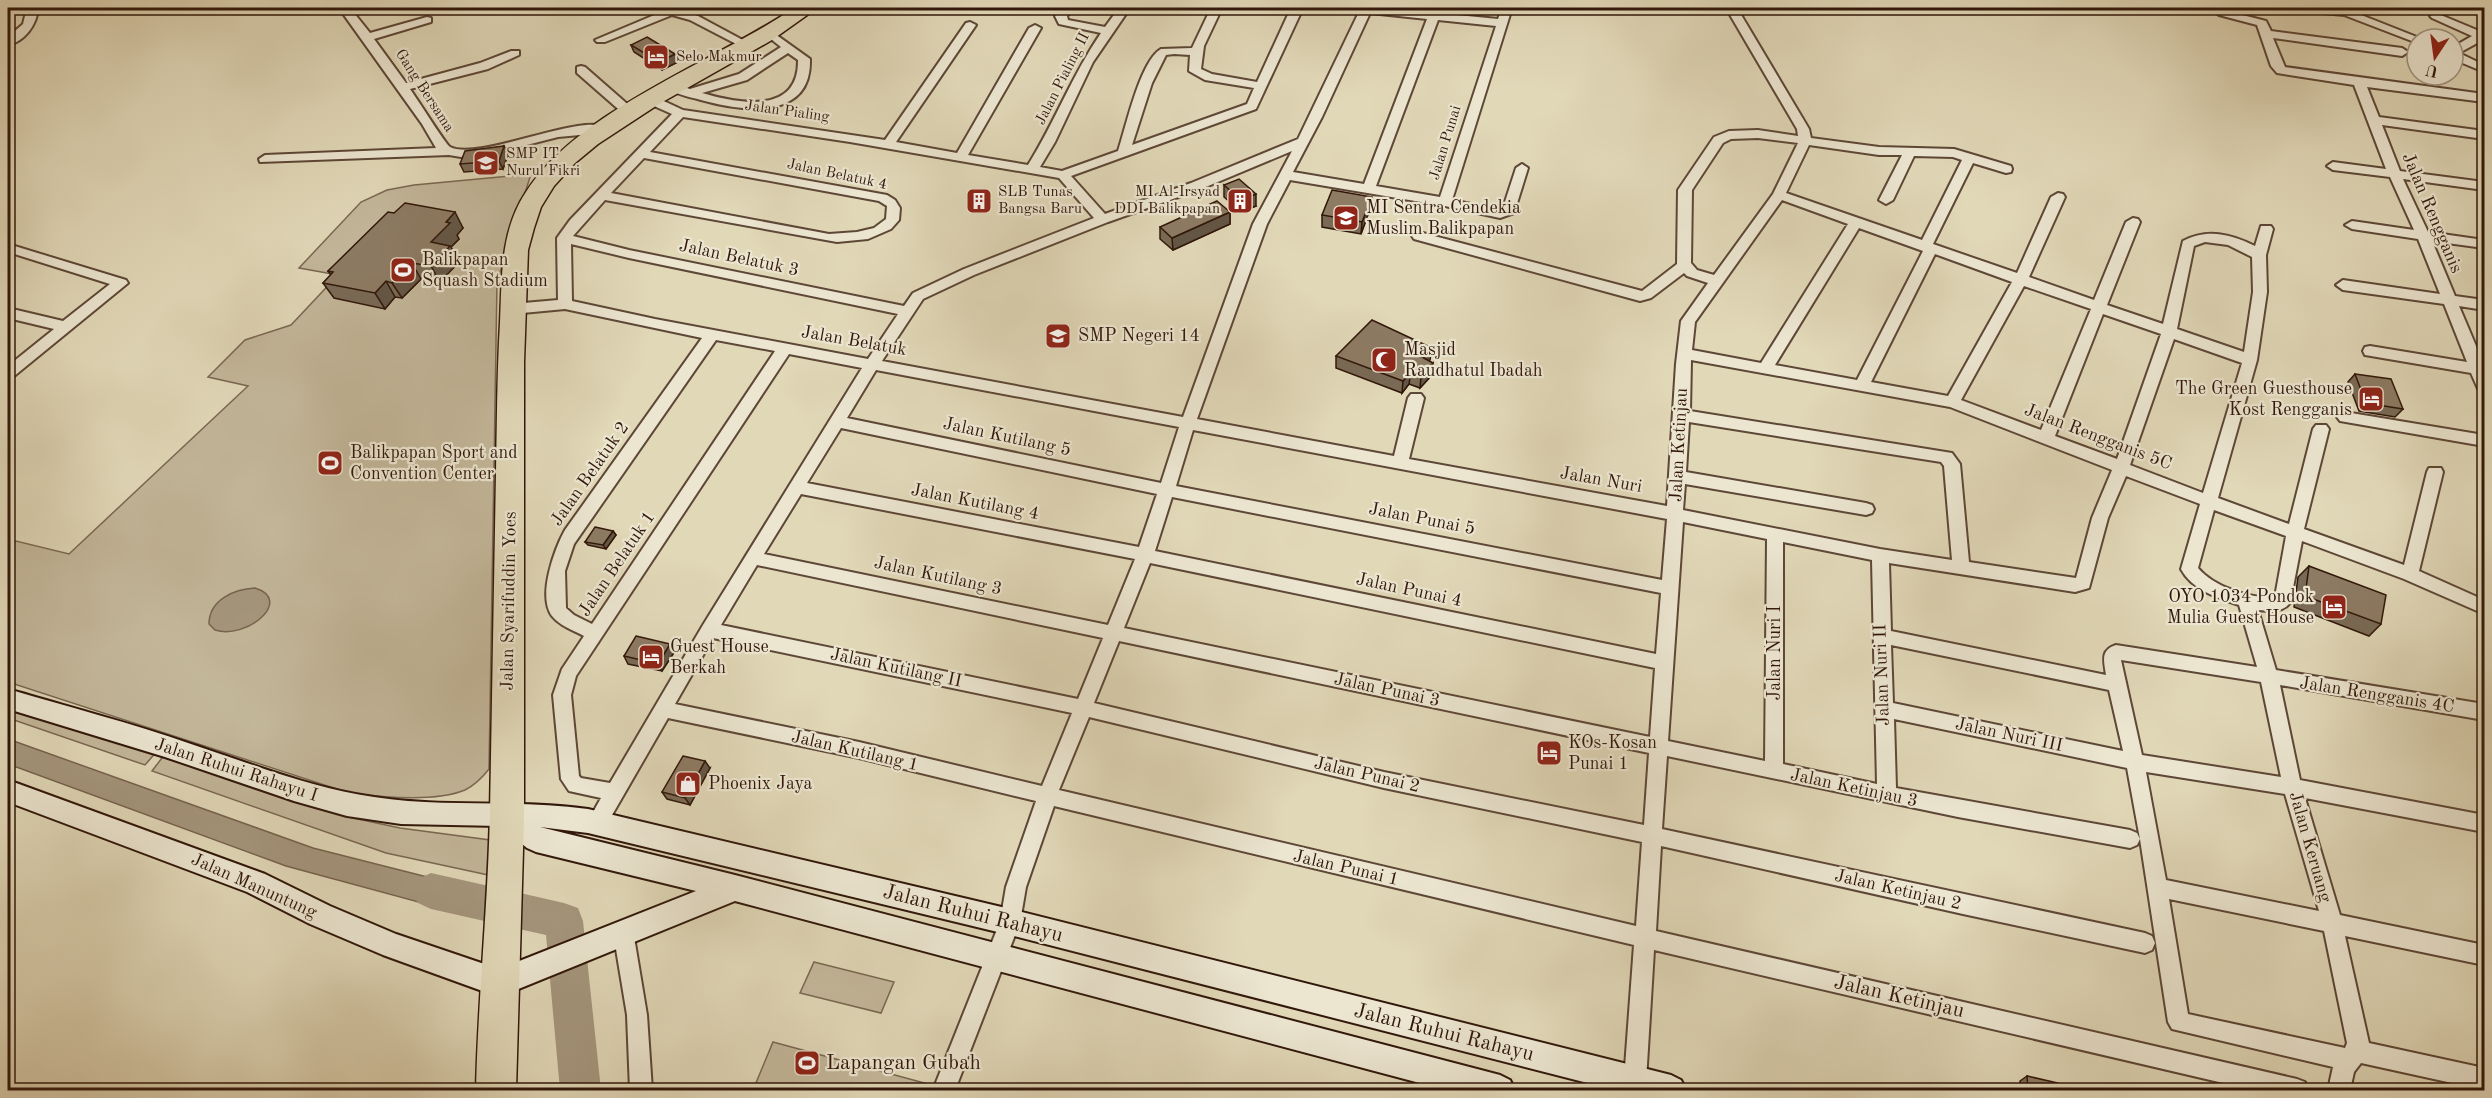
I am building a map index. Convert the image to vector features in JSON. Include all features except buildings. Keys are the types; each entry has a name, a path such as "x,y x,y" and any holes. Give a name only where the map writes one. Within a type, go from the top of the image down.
{"highway":[{"name":"Jalan Syarifuddin Yoes","path":"496,1090 515,977 501,936 507,816 512,309 519,234 535,196 569,156 602,129 639,106 681,89 746,45 807,8"}],"main road":[{"name":"Jalan Ruhui Rahayu I","path":"8,699 165,746 278,787 321,798 375,810 507,816"},
{"name":"Jalan Manuntung","path":"8,791 256,883 320,915 393,946 515,977"},
{"name":"Jalan Ruhui Rahayu","path":"507,816 553,815 597,823 1010,922 1635,1086 1671,1090"},
{"name":"Jalan Ruhui Rahayu","path":"507,816 536,840 735,888 1500,1090"},
{"path":"515,977 623,931 735,888"}],"street":[{"path":"8,42 25,31 32,15 32,8"},
{"name":"Gang Bersama","path":"345,8 430,126 440,146 449,151 473,153 552,135 602,129"},
{"path":"1067,8 1060,16 1063,22 1107,30"},
{"name":"Jalan Pialing II","path":"1033,168 1049,142 1087,62 1124,8"},
{"path":"1216,8 1195,52 1196,71 1200,75 1261,86"},
{"path":"1103,219 1064,175 1124,151 1252,106 1297,8"},
{"path":"944,1090 1010,922 1016,887 1048,795 1145,555 1188,423 1260,224 1324,100 1363,8 1501,23"},
{"name":"Jalan Punai","path":"1284,175 1445,202 1506,8"},
{"path":"1731,8 1803,129 1805,141"},
{"path":"2301,8 2346,12 2405,35"},
{"path":"601,40 670,11 694,18 746,45"},
{"path":"2223,14 2261,22 2277,66 2282,70 2484,98"},
{"path":"1369,188 1434,16"},
{"path":"2436,16 2482,37"},
{"path":"367,37 427,20"},
{"path":"890,144 970,25"},
{"path":"961,156 1035,28"},
{"path":"681,89 745,106 764,108 787,98 802,83 805,69 804,59 768,32"},
{"path":"2266,34 2402,52"},
{"path":"2465,47 2482,37"},
{"path":"681,89 743,77 788,48"},
{"path":"1124,151 1147,83 1160,56 1168,51 1195,52"},
{"path":"401,88 484,66 515,53"},
{"path":"2465,60 2484,69"},
{"name":"Jalan Pialing","path":"581,70 639,106 890,144 1064,175"},
{"name":"Jalan Rengganis","path":"2359,82 2395,175 2423,235 2448,300 2481,369 2484,387"},
{"path":"565,304 564,238 601,195 680,113"},
{"name":"Jalan Rengganis","path":"2375,120 2484,135"},
{"path":"1716,281 1692,273 1684,266 1684,190 1718,140 1729,135 1758,134 1879,152 1954,153 2006,169"},
{"name":"Jalan Ketinjau","path":"1635,1086 1688,321 1779,195 1805,141"},
{"path":"597,823 662,709 753,558 872,364 918,297 932,288 1103,219 1196,186 1302,142"},
{"path":"265,159 449,151"},
{"path":"1886,200 1910,152"},
{"name":"Jalan Belatuk 4","path":"601,195 829,238 869,234 885,228 894,217 894,208 890,202 882,198 640,154"},
{"path":"1862,385 1970,157"},
{"path":"2333,166 2484,186"},
{"path":"1445,202 1500,214 1505,213 1509,210 1522,168"},
{"path":"1779,195 2250,360"},
{"path":"1952,402 2021,279 2058,197"},
{"path":"1765,369 1856,222"},
{"path":"2046,438 2133,222"},
{"path":"2352,225 2484,244"},
{"path":"2266,229 2259,255 2260,292 2250,360 2189,569 2195,578 2247,602 2272,605 2280,603 2284,598 2295,533 2321,429"},
{"path":"1419,236 1640,296 1646,295 1684,266"},
{"name":"Jalan Belatuk 3","path":"564,238 629,254 907,311"},
{"path":"2122,466 2169,332 2188,244 2196,238 2226,239 2245,246 2259,255"},
{"path":"8,248 121,283 8,372"},
{"path":"2343,285 2484,304"},
{"name":"Jalan Belatuk","path":"512,309 565,304 712,335 1188,423"},
{"path":"8,314 66,327"},
{"name":"Jalan Belatuk 2","path":"595,633 568,620 558,611 555,574 560,557 571,534 712,335"},
{"name":"Jalan Belatuk 1","path":"614,792 576,784 570,779 562,695 568,674 785,348"},
{"path":"2370,351 2481,369"},
{"name":"Jalan Rengganis 5C","path":"1684,354 1952,402 2208,501 2410,574 2484,607"},
{"path":"1400,463 1416,398"},
{"path":"1682,415 1946,457 1952,464 1961,566"},
{"path":"2345,417 2484,441"},
{"name":"Jalan Kutilang 5","path":"838,422 1167,490"},
{"name":"Jalan Nuri","path":"1188,423 1675,513 1880,555 2080,585 2083,582 2100,518 2122,466"},
{"path":"2410,574 2435,472"},
{"path":"1678,477 1866,509"},
{"name":"Jalan Kutilang 4","path":"798,487 1145,555"},
{"name":"Jalan Punai 5","path":"1167,490 1670,588"},
{"name":"Jalan Nuri I","path":"1774,771 1775,534"},
{"name":"Jalan Punai 4","path":"1145,555 1665,663"},
{"name":"Jalan Nuri II","path":"1880,555 1887,795"},
{"name":"Jalan Kutilang 3","path":"753,558 1115,632"},
{"name":"Jalan Keruang","path":"2247,602 2269,677 2292,787 2332,922 2358,1043 2353,1056 2344,1066 2339,1090"},
{"name":"Jalan Kutilang II","path":"710,630 1083,708"},
{"name":"Jalan Punai 3","path":"1115,632 1659,747"},
{"path":"1881,636 2116,684 2134,762 2158,887 2179,1022 2484,1079"},
{"name":"Jalan Rengganis 4C","path":"2116,684 2112,655 2122,651 2484,712"},
{"name":"Jalan Punai 2","path":"1083,708 1384,780 1652,835"},
{"name":"Jalan Kutilang 1","path":"662,709 859,750 1048,795"},
{"name":"Jalan Nuri III","path":"1883,709 2134,762 2292,787 2484,823"},
{"name":"Jalan Ketinjau 3","path":"1659,747 1887,795 2130,838"},
{"name":"Jalan Punai 1","path":"1048,795 1645,937"},
{"name":"Jalan Ketinjau 2","path":"1652,835 2145,943"},
{"path":"2158,887 2484,955"},
{"path":"623,931 637,1015 641,1090"},
{"name":"Jalan Ketinjau","path":"1645,937 2297,1090"}],"shaded area":[{"name":"Balikpapan Sport and Convention Center","path":"531,174 497,282 489,769 481,778 465,790 439,796 392,797 349,793 8,682 8,549 16,541 69,554 248,386 208,377 245,340 291,325 338,275 299,268 361,202 387,190 414,185"},
{"path":"255,588 266,594 270,601 262,617 252,624 228,632 215,630 209,624 213,608 224,597"},
{"path":"8,703 157,751 145,765 8,718"},
{"path":"8,739 313,848 439,880 422,903 286,866 8,764"},
{"path":"165,754 353,818 400,828 490,840 493,876 386,853 152,771"},
{"path":"814,962 894,982 881,1013 800,993"},
{"name":"Lapangan Gubah","path":"773,1042 928,1084 925,1090 753,1090"}],"waterway":[{"path":"431,891 564,921 581,1090"}],"place":[{"name":"Selo Makmur","path":"656,57"},
{"name":"SMP IT Nurul Fikri","path":"486,163"},
{"name":"SLB Tunas Bangsa Baru","path":"979,201"},
{"name":"MI Al-Irsyad DDI Balikpapan","path":"1240,201"},
{"name":"MI Sentra Cendekia Muslim Balikpapan","path":"1346,218"},
{"name":"Balikpapan Squash Stadium","path":"403,270"},
{"name":"SMP Negeri 14","path":"1058,336"},
{"name":"Masjid Raudhatul Ibadah","path":"1384,360"},
{"name":"The Green Guesthouse Kost Rengganis","path":"2371,399"},
{"name":"Balikpapan Sport and Convention Center","path":"330,463"},
{"name":"OYO 1034 Pondok Mulia Guest House","path":"2334,607"},
{"name":"Guest House Berkah","path":"651,657"},
{"name":"KOs-Kosan Punai 1","path":"1549,753"},
{"name":"Phoenix Jaya","path":"688,784"},
{"name":"Lapangan Gubah","path":"807,1063"}]}
